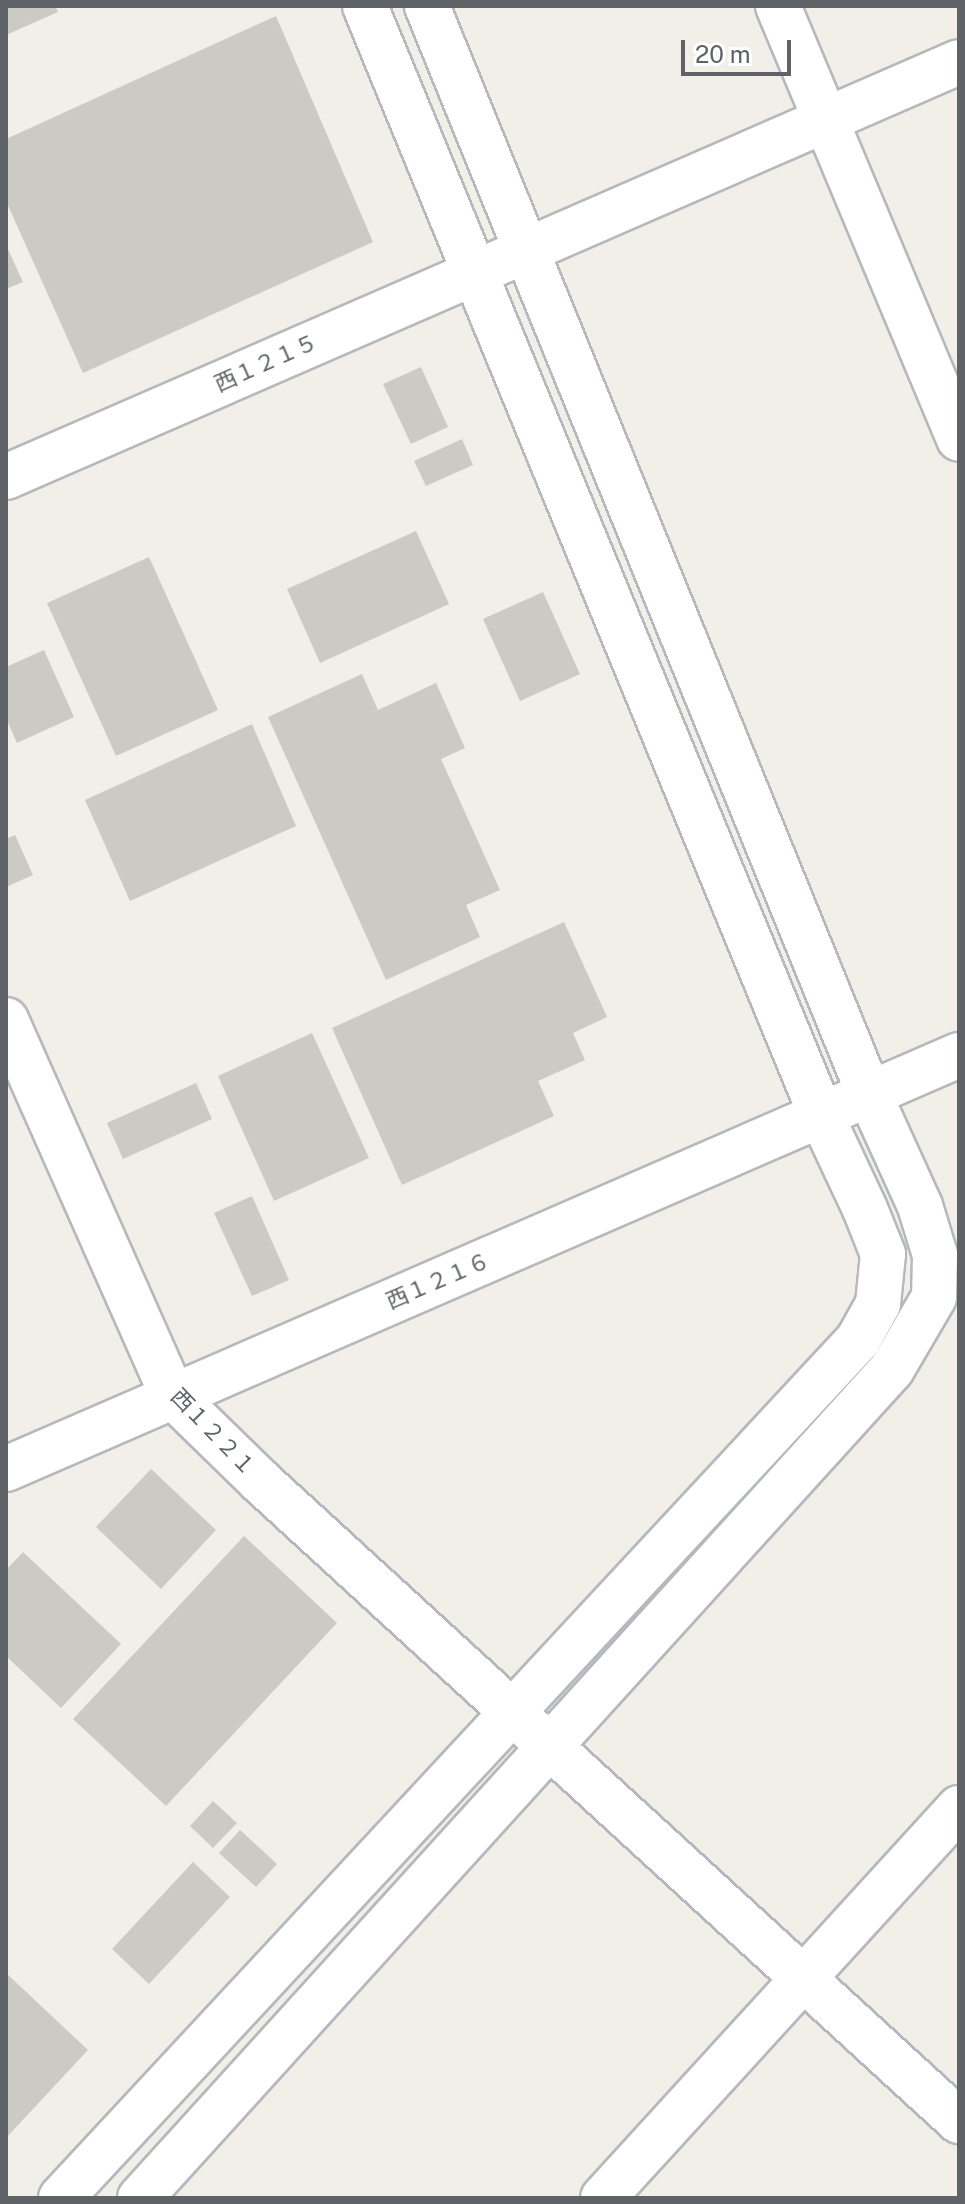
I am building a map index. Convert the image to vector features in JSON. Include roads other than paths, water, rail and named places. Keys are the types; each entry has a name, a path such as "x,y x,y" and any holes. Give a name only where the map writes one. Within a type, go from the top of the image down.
{"street":[{"path":"61,2198 510,1710 858,1340 878,1304 883,1254 822,1117 471,272 365,6"},
{"path":"140,2198 553,1749 892,1369 934,1297 935,1255 920,1206 870,1096 427,6"},
{"path":"778,6 959,439"},
{"name":"西１２１５","path":"6,477 959,62"},
{"name":"西１２２１","path":"6,1020 172,1395 959,2121"},
{"name":"西１２１６","path":"6,1469 959,1055"},
{"path":"603,2198 959,1808"}]}
